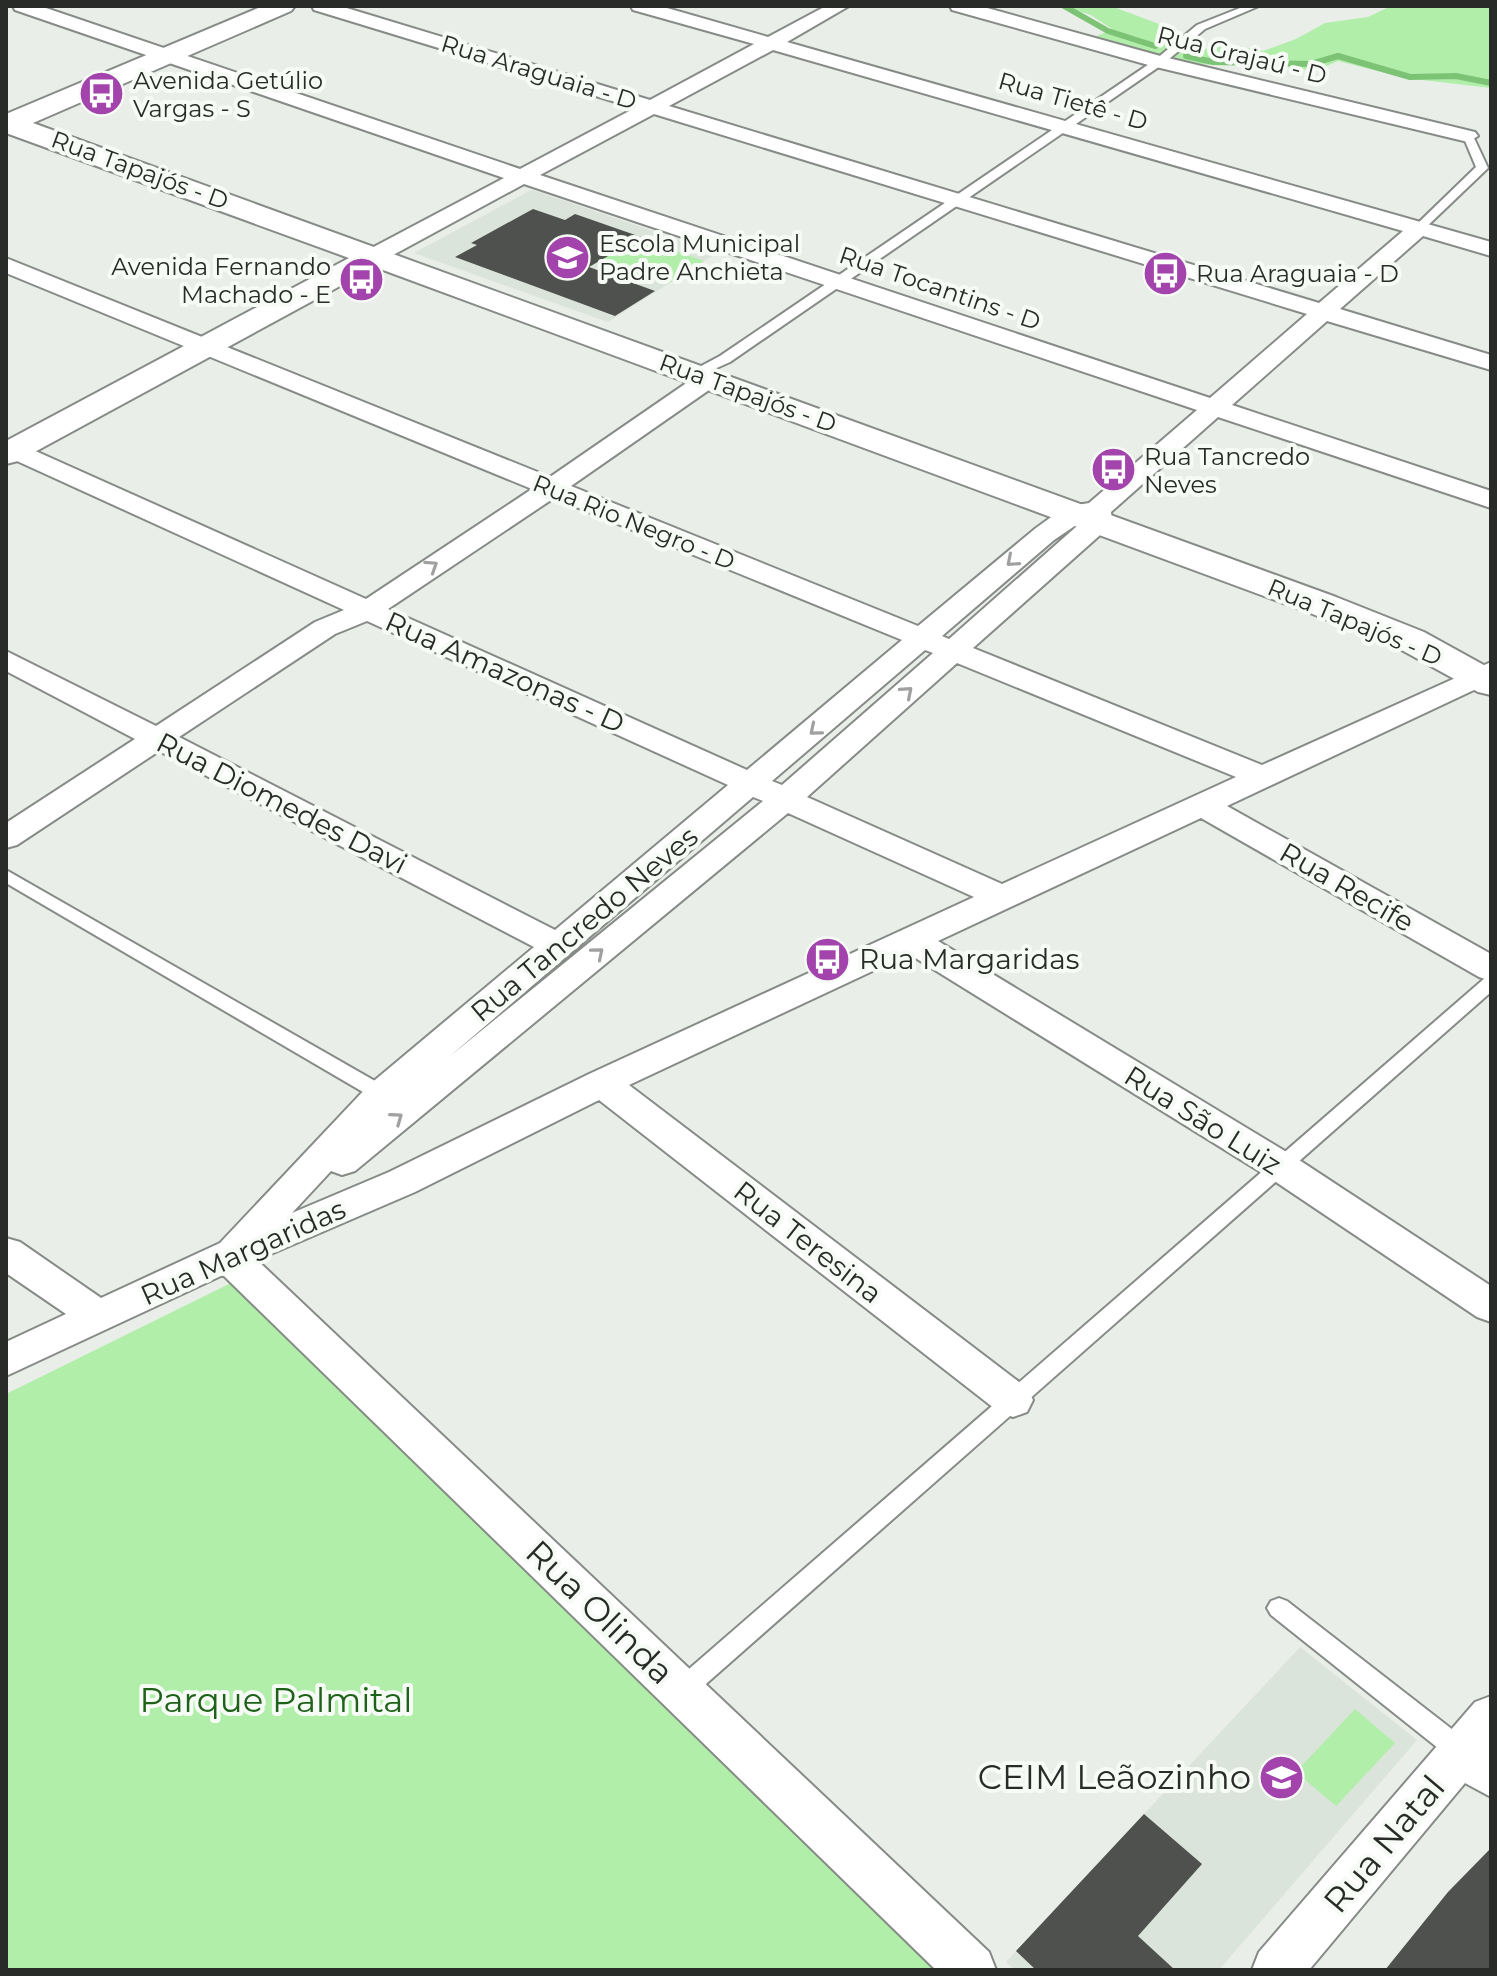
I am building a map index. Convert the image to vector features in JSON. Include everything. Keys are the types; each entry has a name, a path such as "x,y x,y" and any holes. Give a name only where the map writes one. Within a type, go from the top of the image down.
{"street":[{"name":"Rua Tocantins - D","path":"22,6 1491,500"},
{"path":"7,119 156,51 241,6"},
{"path":"156,51 283,6"},
{"name":"Rua Araguaia - D","path":"321,6 1491,363"},
{"name":"Rua Tietê - D","path":"640,6 1066,125 1491,249"},
{"path":"8,450 840,6"},
{"name":"Rua Grajaú - D","path":"959,6 1159,62 1468,136"},
{"name":"Rua Tapajós - D","path":"7,119 374,256 710,370 1411,640 1488,678"},
{"name":"Rua Tancredo Neves","path":"228,1256 785,799 954,652 1090,515 1418,229"},
{"name":"Rua Rio Negro - D","path":"6,265 1263,777"},
{"path":"357,606 379,575 526,478 710,370"},
{"path":"6,838 357,606 551,488 710,370"},
{"name":"Rua Amazonas - D","path":"8,450 1004,898"},
{"name":"Rua Tancredo Neves","path":"228,1256 382,1094 1045,534 1090,515"},
{"name":"Rua Diomedes Davi","path":"6,660 559,946"},
{"name":"Rua Margaridas","path":"6,1360 228,1256 402,1182 602,1083 1202,805 1488,678"},
{"name":"Rua Recife","path":"1202,805 1491,969"},
{"name":"Rua São Luiz","path":"911,940 1280,1166 1491,1306"},
{"name":"Rua Teresina","path":"602,1083 1013,1400"},
{"path":"363,1143 369,1158 382,1172 402,1182"},
{"path":"6,1253 99,1317"},
{"name":"Rua Olinda","path":"228,1256 971,1970"},
{"name":"Rua Natal","path":"1277,1970 1481,1748"}],"lane":[{"path":"710,370 1159,62 1201,27 1254,6"},
{"name":"Rua Tancredo Neves","path":"1418,229 1482,168 1468,136"},
{"path":"6,876 382,1094"},
{"path":"682,1690 1491,982"},
{"path":"1279,1608 1481,1748"}],"shaded area":[{"name":"Escola Municipal Padre Anchieta","path":"531,190 717,253 608,322 414,253"},
{"name":"CEIM Leãozinho","path":"1300,1647 1417,1740 1219,1970 1015,1970 1006,1962"}],"green space":[{"path":"1063,6 1111,6 1178,31 1168,43 1203,50 1222,43 1263,51 1296,39 1325,23 1368,17 1391,6 1491,6 1491,88 1405,78 1338,61 1315,71 1260,63 1189,65 1091,39 1112,29 1091,15"},
{"path":"638,238 704,261 667,284 601,260"},
{"name":"Parque Palmital","path":"233,1282 944,1970 6,1970 6,1394"},
{"path":"1355,1709 1395,1743 1336,1806 1296,1772"}],"building":[{"path":"533,209 565,220 575,214 641,237 589,267 655,291 615,316 455,257 477,245 471,243"},
{"path":"1144,1814 1202,1864 1138,1936 1175,1970 1036,1970 1016,1951"},
{"path":"1491,1848 1491,1970 1385,1970 1448,1892"}],"waterway":[{"path":"1064,6 1108,31 1155,46"},
{"path":"1186,56 1213,62 1311,64 1338,56 1410,77 1456,76 1491,83"}],"place":[{"name":"Avenida Getúlio Vargas - S","path":"102,94"},
{"name":"Escola Municipal Padre Anchieta","path":"568,257"},
{"name":"Rua Araguaia - D","path":"1165,273"},
{"name":"Avenida Fernando Machado - E","path":"362,280"},
{"name":"Rua Tancredo Neves","path":"1113,470"},
{"name":"Rua Margaridas","path":"828,959"},
{"name":"CEIM Leãozinho","path":"1282,1777"}]}
